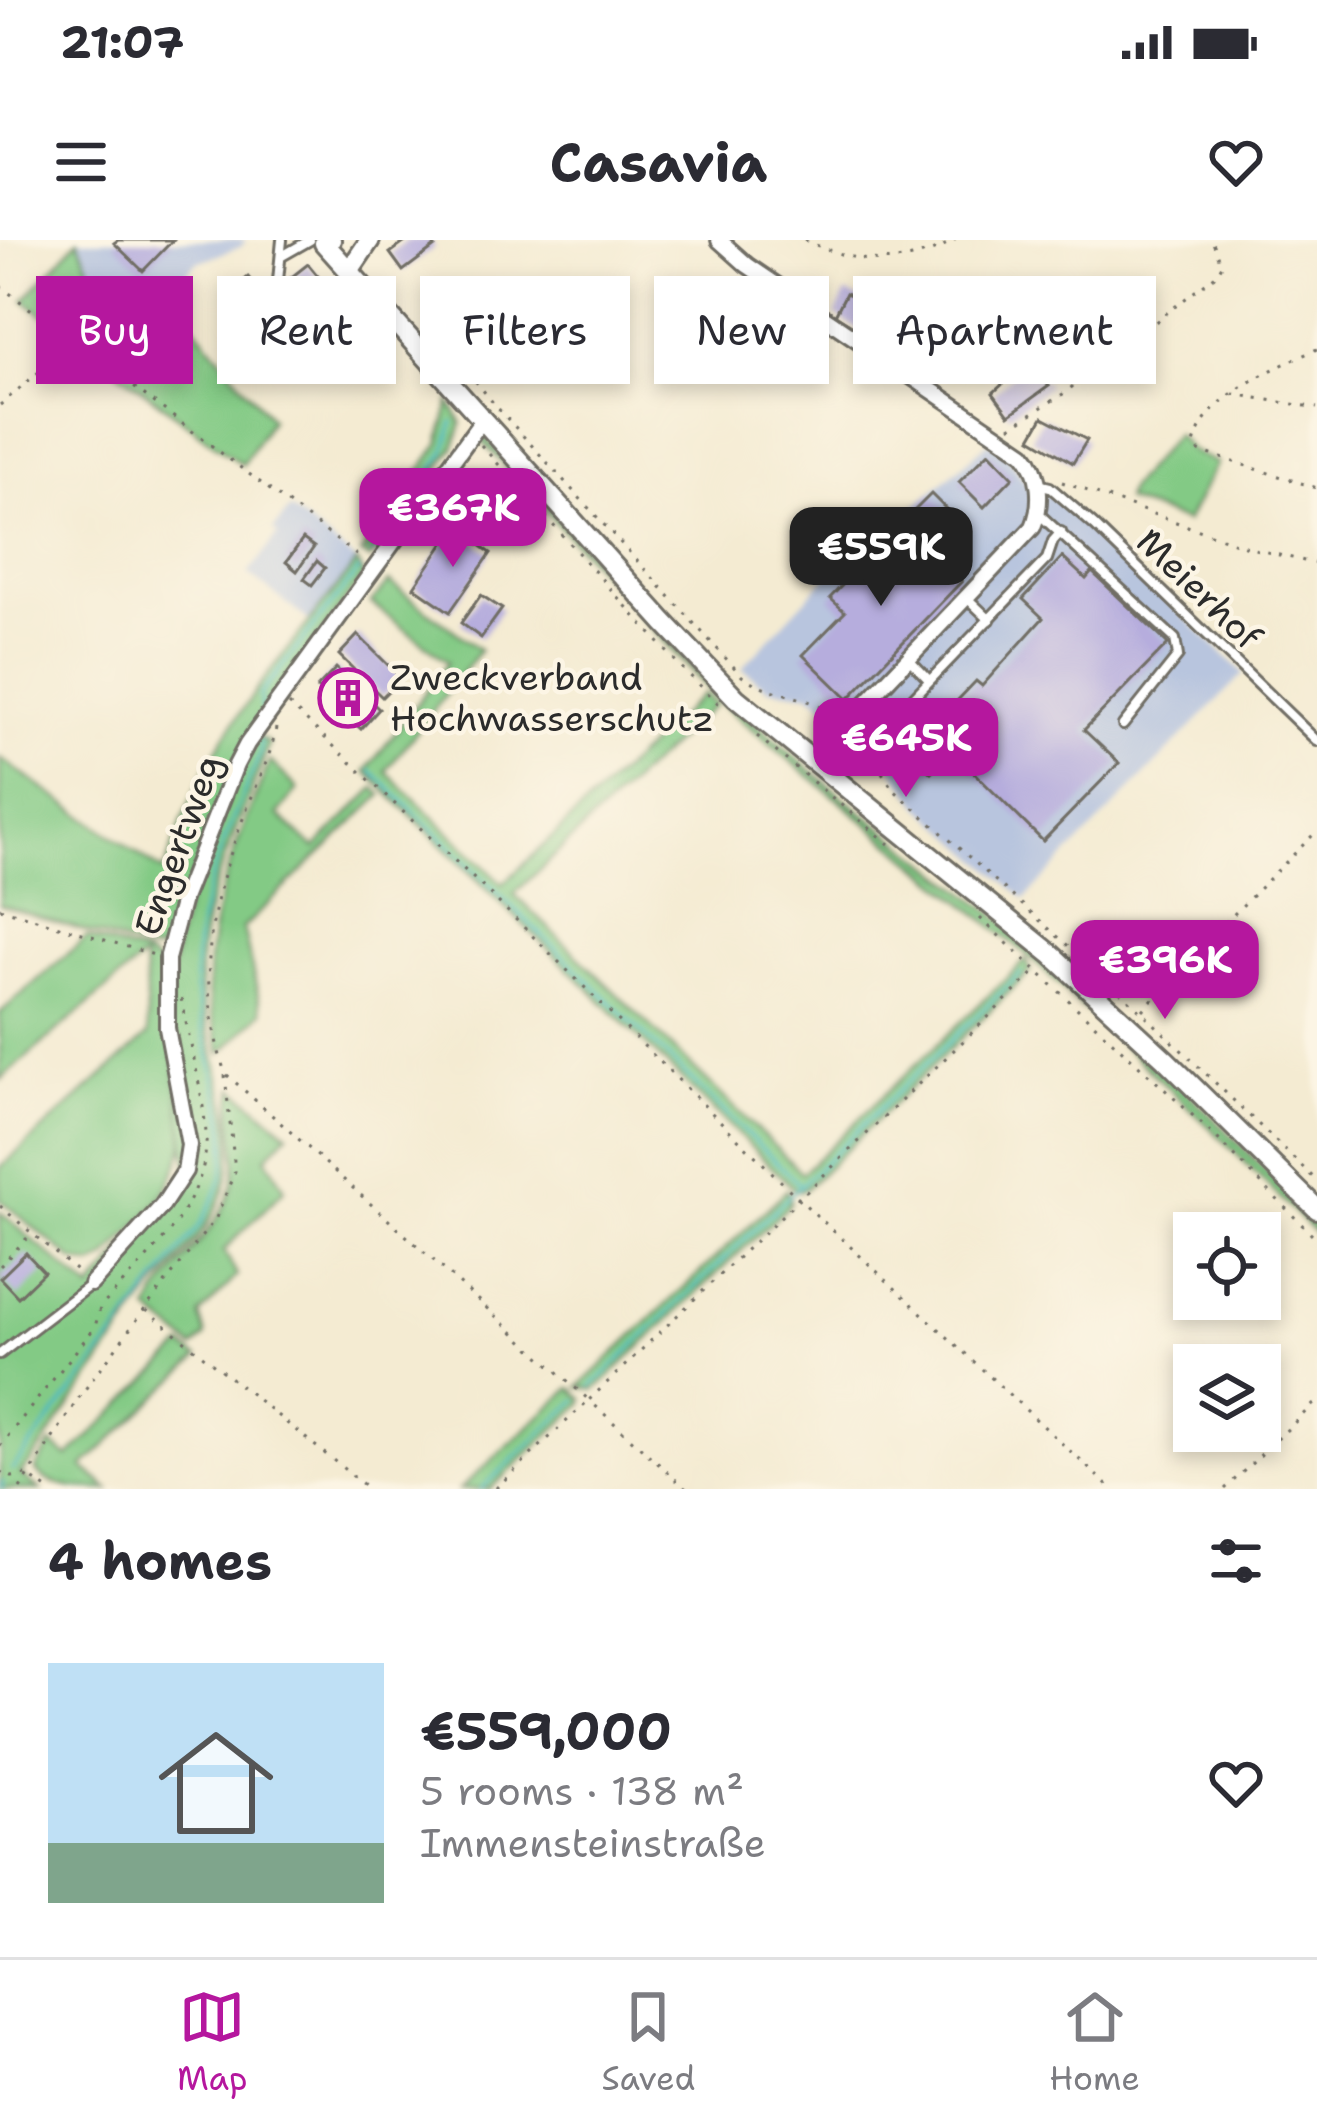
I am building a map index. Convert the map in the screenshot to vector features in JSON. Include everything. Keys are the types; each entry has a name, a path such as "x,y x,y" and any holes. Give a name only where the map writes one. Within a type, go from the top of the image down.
{"main road":[{"path":"349,271 370,240"},
{"path":"322,241 420,347"},
{"path":"453,384 736,698 1051,954 1317,1209"}],"street":[{"path":"718,240 747,265 998,433 1034,465 1038,484 1039,514 1034,527 811,761"},
{"name":"Engertweg","path":"91,1284 162,1206 184,1172 189,1144 167,1028 167,958 183,899 236,765 483,418"}],"lane":[{"path":"282,240 278,292 296,312 325,302 349,271"},
{"path":"281,257 322,241"},
{"name":"Meierhof","path":"1038,484 1050,488 1095,526 1317,741"},
{"path":"1039,514 1175,639 1178,656 1123,725"},
{"path":"860,707 883,728 1047,559 1061,532"},
{"path":"966,597 990,620"},
{"path":"908,658 929,680"},
{"path":"0,1354 91,1284"}],"path":[{"path":"805,240 851,256 898,262 926,256 955,240"},
{"path":"998,433 1064,394 1201,289 1222,265 1212,240"},
{"path":"0,286 36,313"},
{"path":"1317,349 1231,394 1196,436 1196,448 1317,488"},
{"path":"0,404 36,374"},
{"path":"130,384 374,569"},
{"path":"478,384 742,676 777,694 818,703 846,722 867,743 879,772 894,790 1142,1012 1317,1181"},
{"path":"1231,394 1317,408"},
{"path":"469,435 727,711"},
{"path":"1038,484 1054,480 1250,548 1317,564"},
{"path":"20,1489 145,1310 216,1218 235,1171 224,1073 211,1029 208,942 220,887 274,738 281,697"},
{"path":"281,697 488,892 799,1199 1111,1489"},
{"path":"743,724 892,846"},
{"path":"1142,1012 1317,831"},
{"path":"0,908 167,958"},
{"path":"976,914 1217,1138 1317,1240"},
{"path":"495,1489 1038,969"},
{"path":"0,1446 95,1328 100,1308 181,1216 202,1172 207,1141 181,996"},
{"path":"224,1073 686,1489"},
{"path":"0,1206 91,1284"},
{"path":"0,1266 32,1232"},
{"path":"145,1310 369,1489"},
{"path":"1225,1489 1317,1401"},
{"path":"1,1474 26,1475 47,1489"}],"shaded area":[{"path":"78,240 246,240 241,247 197,262 183,276 93,276"},
{"path":"988,443 1000,444 1029,487 1055,496 1244,673 1025,899 921,807 870,740 811,694 767,688 742,668 868,532 879,537"},
{"path":"290,509 357,562 311,622 248,574 278,535 273,530"}],"green space":[{"path":"78,240 93,276 46,276"},
{"path":"36,287 36,309 24,300"},
{"path":"193,324 217,353 217,384 242,384 271,419 242,465 135,384 193,384"},
{"path":"450,402 462,424 454,448 370,559 361,553 439,444"},
{"path":"481,432 702,678 845,799 994,914 1127,1033 1317,1221 1317,1235 1031,958 720,703 480,439"},
{"path":"1176,434 1191,451 1217,463 1186,522 1125,500 1129,488"},
{"path":"357,562 364,575 255,725 162,950 153,952 0,905 0,758 164,872 193,795 232,726"},
{"path":"389,582 480,650 386,771 503,884 703,694 714,705 514,894 802,1173 1026,960 1031,971 804,1190 795,1190 366,771 448,662 371,603"},
{"path":"257,736 269,743 214,888 201,947 203,1003 230,1127 231,1151 222,1196 203,1231 137,1311 20,1474 40,1489 0,1489 0,1212 91,1290 188,1170 171,1045 172,969 199,866"},
{"path":"270,761 298,789 278,815 315,848 375,788 382,795 243,928 262,1012 221,1053 208,988 214,923 229,867"},
{"path":"87,937 146,955 163,967 184,1142 173,1177 155,1206 93,1266 74,1261 0,1200 0,1168 148,1035 144,957 0,1080 0,1013"},
{"path":"234,1088 288,1133 266,1157 285,1189 224,1250 237,1276 200,1315 206,1336 194,1348 149,1311 212,1226 230,1193 235,1165"},
{"path":"787,1190 791,1201 787,1207 595,1390 579,1387"},
{"path":"183,1346 198,1358 83,1467 109,1489 58,1484 35,1470 51,1444 68,1457"},
{"path":"571,1388 583,1398 582,1404 490,1489 460,1489"}],"building":[{"path":"173,240 143,271 114,243"},
{"path":"408,240 430,240 435,247 403,271 390,253"},
{"path":"308,264 318,276 293,276"},
{"path":"846,293 853,296 853,326 835,315"},
{"path":"1003,384 1049,386 1009,415 993,393"},
{"path":"1043,417 1087,440 1073,463 1031,438"},
{"path":"989,452 1013,477 984,507 959,482"},
{"path":"931,494 948,511 923,536 906,519"},
{"path":"902,523 962,581 848,699 803,655 845,612 830,598"},
{"path":"455,527 491,553 450,612 414,587"},
{"path":"303,539 314,547 297,571 286,562"},
{"path":"1062,557 1086,579 1092,572 1168,644 1084,730 1119,763 1043,841 952,751 931,773 904,747 909,742 903,736 921,718 931,728 976,681 982,686 1043,618 1023,599"},
{"path":"317,561 325,568 312,585 304,579"},
{"path":"481,595 502,609 481,638 461,623"},
{"path":"358,635 401,678 382,697 339,655"},
{"name":"Zweckverband Hochwasserschutz","path":"336,668 379,709 361,729 317,688"},
{"path":"26,1253 44,1272 18,1297 0,1278"}],"waterway":[{"path":"372,553 445,452 453,422"},
{"path":"261,709 260,695 359,570"},
{"path":"12,1470 201,1224 221,1181 224,1126 197,998 196,946 208,889 261,741"},
{"path":"371,770 801,1186"},
{"path":"591,1387 1021,973"},
{"path":"481,1489 577,1400"},
{"path":"1,1489 3,1482"}],"place":[{"name":"Zweckverband Hochwasserschutz","path":"348,698"}]}
